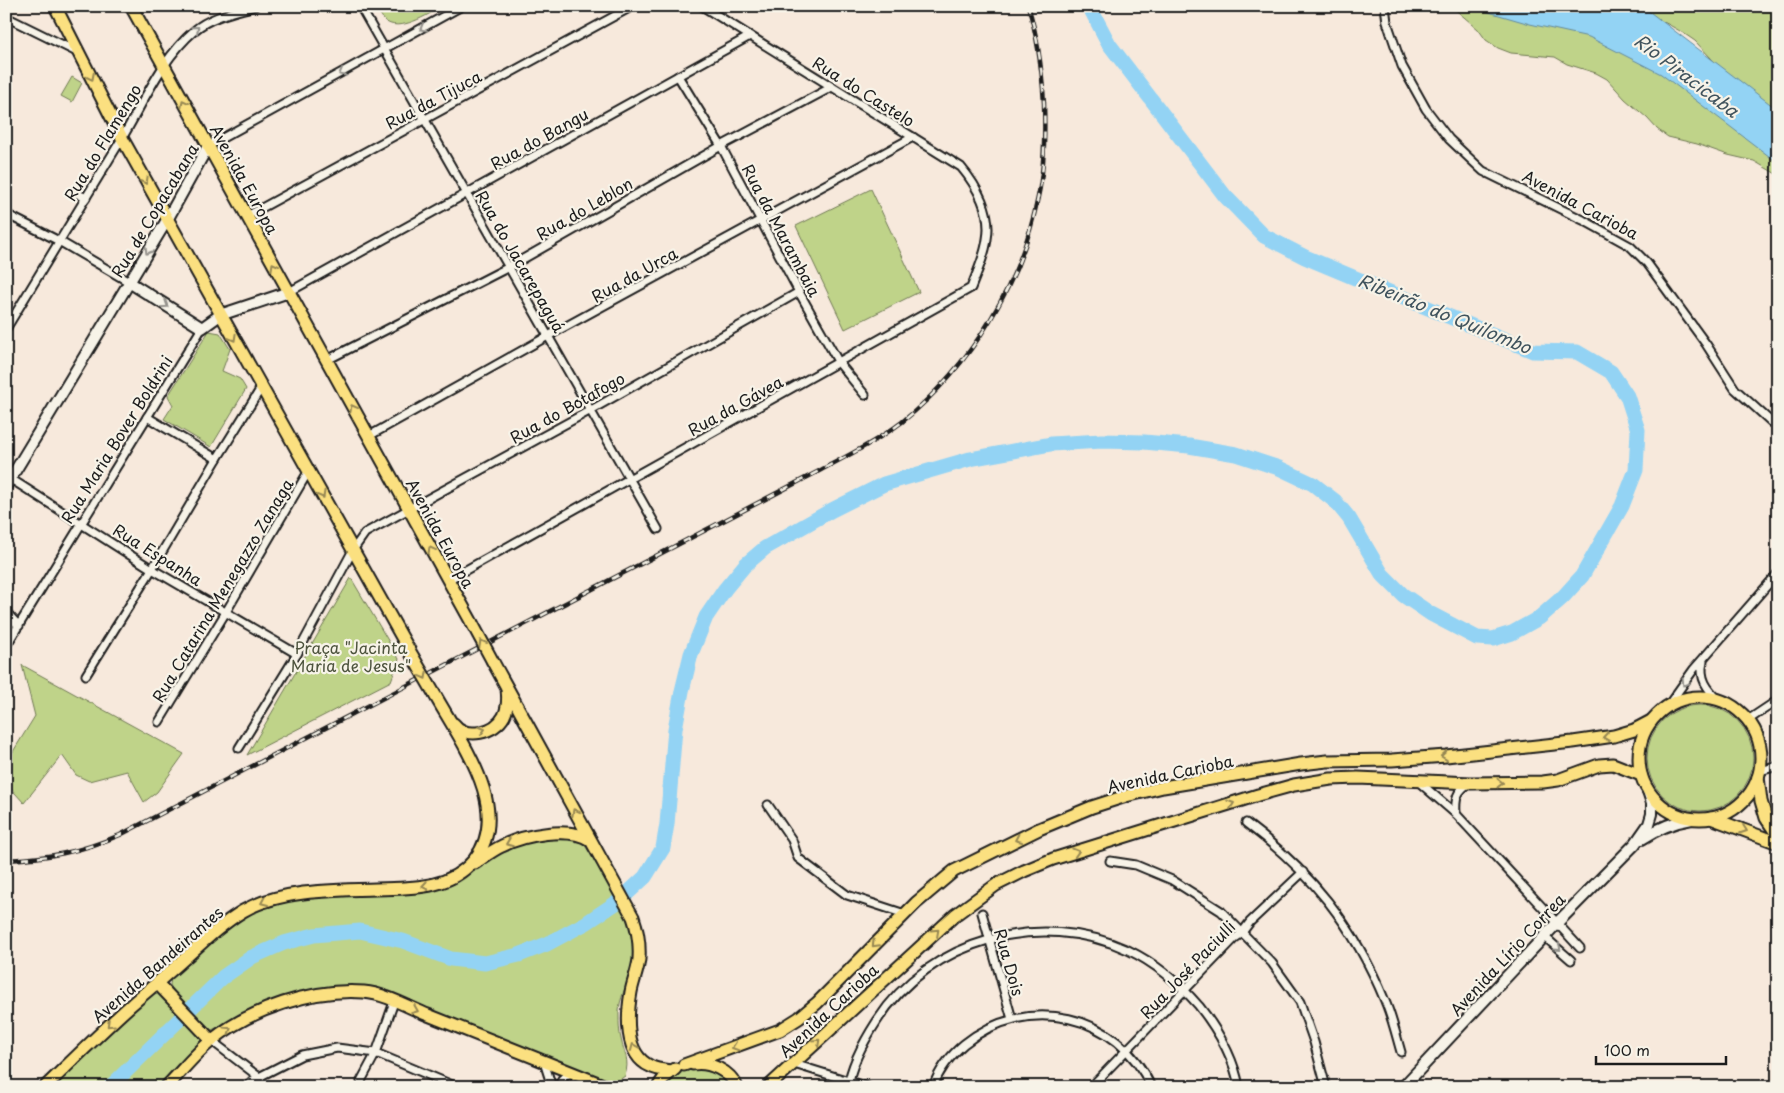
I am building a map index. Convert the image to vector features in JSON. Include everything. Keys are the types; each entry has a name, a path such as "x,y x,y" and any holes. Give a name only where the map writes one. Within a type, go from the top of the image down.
{"main road":[{"path":"55,6 122,138 167,220 443,710 456,727 463,731 478,733 486,730 499,722 504,716 508,699 506,684"},
{"name":"Avenida Europa","path":"131,6 628,906 637,928 639,940 639,961 629,1004 628,1018 632,1045 636,1054 648,1066 672,1070"},
{"path":"1759,774 1751,792 1740,804 1726,813 1711,818 1692,819 1666,808 1659,803 1647,788 1641,775 1639,756 1642,738 1651,721 1667,706 1683,699 1701,697 1719,700 1735,708 1748,720 1760,744 1759,774 1766,818 1778,836"},
{"name":"Avenida Bandeirantes","path":"45,1087 130,1006 206,938 243,911 273,898 320,892 422,888 448,880 469,867 483,847 489,819 487,800 477,773 443,710"},
{"name":"Avenida Carioba","path":"672,1070 780,1030 799,1018 817,1003 905,914 954,871 1039,829 1092,807 1163,787 1301,764 1327,761 1392,760 1446,756 1606,738 1634,730 1651,721"},
{"name":"Avenida Carioba","path":"768,1087 954,915 982,894 1024,871 1052,859 1258,794 1294,785 1331,779 1349,778 1470,783 1543,782 1558,780 1599,766 1613,764 1641,775"},
{"path":"1711,818 1778,843"},
{"path":"469,867 501,846 523,838 568,832 583,835 590,840"},
{"path":"157,983 212,1041"},
{"path":"166,1087 212,1041 248,1018 289,1001 342,993 365,992 608,1087"},
{"path":"684,1065 698,1063 712,1066 725,1072 737,1087"},
{"path":"658,1087 672,1070"}],"street":[{"name":"Rua do Flamengo","path":"6,329 164,65 200,25 255,6"},
{"name":"Rua do Jacarepaguá","path":"360,6 658,529"},
{"name":"Rua de Copacabana","path":"8,480 167,220 208,146 462,6"},
{"name":"Rua da Tijuca","path":"247,216 633,6"},
{"name":"Rua do Castelo","path":"702,6 961,167 974,184 987,219"},
{"name":"Avenida Carioba","path":"1385,6 1402,66 1426,109 1449,139 1483,171 1583,220 1630,246 1647,263 1706,344 1735,389 1778,428"},
{"path":"6,17 79,54"},
{"name":"Rua do Bangu","path":"289,292 750,36"},
{"name":"Rua da Marambaia","path":"678,76 721,146 839,363 865,395"},
{"name":"Rua do Leblon","path":"327,360 509,267 721,146 832,87"},
{"name":"Rua da Urca","path":"369,436 761,219 913,138"},
{"path":"76,193 86,198"},
{"path":"6,214 59,241 202,328"},
{"name":"Rua da Gávea","path":"448,580 971,288 988,238 987,219"},
{"name":"Rua Maria Bover Boldrini","path":"6,646 202,328 220,315 289,292"},
{"name":"Rua do Botafogo","path":"239,748 297,654 353,550 365,533 591,410 799,292"},
{"path":"86,675 262,388"},
{"path":"147,418 217,459"},
{"name":"Rua Catarina Menegazzo Zanaga","path":"159,722 308,472"},
{"name":"Rua Espanha","path":"8,480 152,569 297,654"},
{"path":"1667,706 1704,659 1778,573"},
{"path":"6,612 18,626"},
{"path":"1704,659 1701,676 1708,689 1719,700"},
{"path":"1748,720 1778,700"},
{"path":"1759,774 1778,766"},
{"path":"1418,781 1456,814 1580,948"},
{"path":"1456,814 1455,801 1457,794 1470,783"},
{"name":"Avenida Lírio Correa","path":"1403,1087 1557,923 1635,844 1649,824 1652,814 1652,803 1647,788"},
{"path":"768,805 792,840 798,858 846,895 905,914"},
{"name":"Avenida Lírio Correa","path":"1635,844 1664,826 1692,819"},
{"path":"1246,822 1276,846 1303,872 1337,911 1365,955 1386,1003 1401,1052"},
{"path":"1110,861 1136,865 1172,880 1221,911 1272,963 1300,1002 1314,1042 1326,1087"},
{"name":"Rua José Paciulli","path":"1091,1087 1235,938 1242,934 1250,922 1303,872"},
{"name":"Rua Dois","path":"982,913 1012,1019"},
{"path":"848,1084 863,1042 886,1007 916,977 951,954 990,939 1033,932 1060,932 1094,938 1128,950 1151,964 1185,991 1208,1018 1226,1049 1239,1087"},
{"path":"1544,937 1571,960"},
{"path":"363,1087 362,1081 376,1052 394,1002"},
{"path":"933,1087 944,1065 958,1049 974,1036 992,1026 1012,1019 1036,1015 1061,1016 1085,1023 1107,1034 1126,1049 1145,1074 1151,1087"},
{"path":"212,1041 259,1077 262,1087"},
{"path":"246,1087 259,1077 302,1055 337,1048 376,1052 457,1087"},
{"path":"544,1062 552,1087"},
{"path":"794,1064 848,1084 868,1087"},
{"path":"559,1087 562,1080 571,1072"}],"green space":[{"path":"376,6 443,6 430,14 405,24 397,25 390,24 384,20"},
{"path":"1451,6 1498,6 1605,30 1778,158 1778,175 1754,161 1668,137 1625,99 1607,79 1596,73 1567,64 1555,57 1511,53 1498,48 1486,40 1478,29"},
{"path":"1625,6 1778,6 1778,124 1758,108 1695,41 1662,21"},
{"path":"72,77 82,83 72,102 61,96"},
{"path":"871,189 919,292 845,329 796,226"},
{"path":"209,331 220,333 230,349 222,371 240,379 246,389 211,447 164,419 173,405 168,396"},
{"name":"Praça \"Jacinta Maria de Jesus\"","path":"351,578 399,659 391,681 247,755"},
{"path":"22,665 184,754 157,792 144,802 127,771 89,781 76,775 62,755 24,803 6,783 6,763 35,716"},
{"path":"1700,705 1720,709 1738,720 1749,738 1753,758 1749,778 1738,796 1720,807 1700,811 1680,807 1662,796 1651,778 1647,758 1651,738 1662,720 1680,709"},
{"path":"556,837 573,837 584,844 622,909 633,936 633,963 620,1002 619,1011 620,1033 627,1061 626,1070 625,1076 616,1082 573,1067 404,999 313,990 266,1003 212,1030 206,1027 175,994 170,985 171,978 210,942 246,916 275,903 321,897 423,892 451,885 477,866 513,847"},
{"path":"155,991 162,993 201,1036 201,1043 158,1087 53,1087 133,1010"},
{"path":"691,1068 703,1069 719,1074 732,1087 663,1087 676,1075"}],"water":[{"name":"Rio Piracicaba","path":"1479,6 1642,6 1778,110 1778,163 1661,74 1589,37 1530,24 1482,10"}],"waterway":[{"name":"Ribeirão do Quilombo","path":"110,1087 223,977 252,957 284,943 314,935 360,931 403,941 451,959 485,963 519,955 547,944 586,923 619,901 645,877 663,848 667,824 675,729 682,691 691,654 706,617 725,589 745,565 765,548 832,510 884,484 970,459 1051,444 1102,441 1189,446 1236,454 1279,468 1313,484 1335,501 1349,518 1382,574 1403,595 1431,614 1477,638 1493,639 1512,633 1539,618 1563,597 1582,576 1622,506 1636,470 1638,430 1627,396 1611,372 1577,352 1533,351 1305,257 1264,236 1225,196 1109,44 1089,6"}],"railway":[{"path":"6,860 36,858 64,853 91,846 120,835 821,470 873,442 902,422 927,400 971,349 1006,292 1030,229 1042,174 1044,103 1041,66 1028,6"}]}
